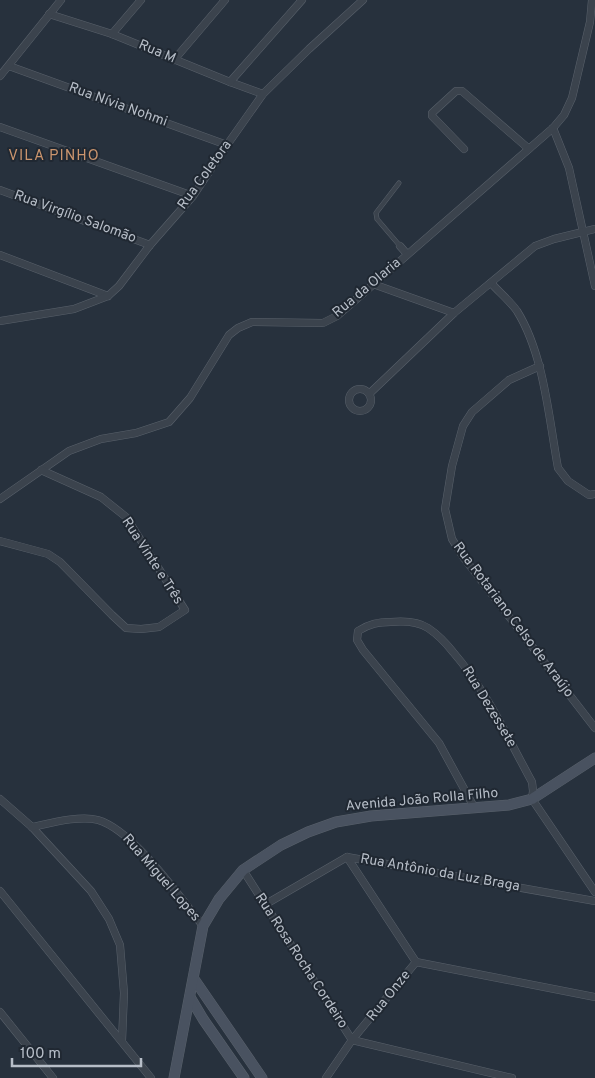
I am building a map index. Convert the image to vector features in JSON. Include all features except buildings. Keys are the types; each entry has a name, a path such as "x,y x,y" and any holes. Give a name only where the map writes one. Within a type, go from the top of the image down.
{"street":[{"path":"0,76 61,0"},
{"path":"112,34 141,0"},
{"path":"174,60 225,0"},
{"path":"230,82 302,0"},
{"name":"Rua Coletora","path":"0,320 74,309 108,296 119,286 150,245 193,196 226,145 263,94 363,0"},
{"name":"Rua da Olaria","path":"0,499 69,451 101,439 136,433 169,422 190,398 229,335 238,328 252,322 323,323 337,316 553,128 564,115 572,98 590,22 592,0"},
{"name":"Rua M","path":"49,14 112,34 263,94"},
{"name":"Rua da Olaria","path":"590,22 595,14"},
{"name":"Rua Nívia Nohmi","path":"9,66 226,145"},
{"path":"464,149 432,116 432,113 459,90 529,149"},
{"path":"0,127 193,196"},
{"path":"553,128 569,168 595,286"},
{"name":"Rua Virgílio Salomão","path":"0,190 150,245"},
{"path":"369,394 454,313 535,246 554,239 595,229"},
{"path":"400,246 407,254"},
{"path":"0,255 108,296"},
{"path":"491,283 516,310 528,333 540,366 558,468 568,481 589,495 595,494"},
{"path":"373,284 454,313"},
{"name":"Rua Rotariano Celso de Araújo","path":"540,366 509,380 472,412 463,426 452,466 445,509 452,539 464,558 595,728"},
{"name":"Rua Vinte e Três","path":"0,541 48,554 60,562 126,628 160,627 185,610 126,517 101,497 41,470"},
{"name":"Rua Dezessete","path":"474,807 439,743 362,650 357,640 358,631 367,625 377,622 405,621 427,627 447,644 466,666 486,696 532,782 534,791 532,799"},
{"name":"Avenida João Rolla Filho","path":"174,1078 203,926 219,899 243,870 281,844 336,822 371,816 509,805 532,799 595,758"},
{"path":"0,799 32,826 91,891 110,919 120,944 124,993 122,1041"},
{"path":"532,799 595,892"},
{"name":"Rua Miguel Lopes","path":"32,826 75,820 97,820 118,830 133,842 203,926"},
{"path":"347,857 416,962 595,997"},
{"name":"Rua Antônio da Luz Braga","path":"266,904 347,857 595,900"},
{"name":"Rua Rosa Rocha Cordeiro","path":"243,870 352,1040 512,1078"},
{"path":"0,891 151,1078"},
{"name":"Rua Onze","path":"326,1078 352,1040 416,962"},
{"path":"194,979 262,1078"},
{"path":"190,997 244,1078"},
{"path":"0,1012 53,1078"},
{"path":"203,1019 213,1018 224,1024"}],"lane":[{"path":"399,183 376,213 377,219 400,246"}],"district":[{"name":"VILA PINHO","path":"54,156"}]}
